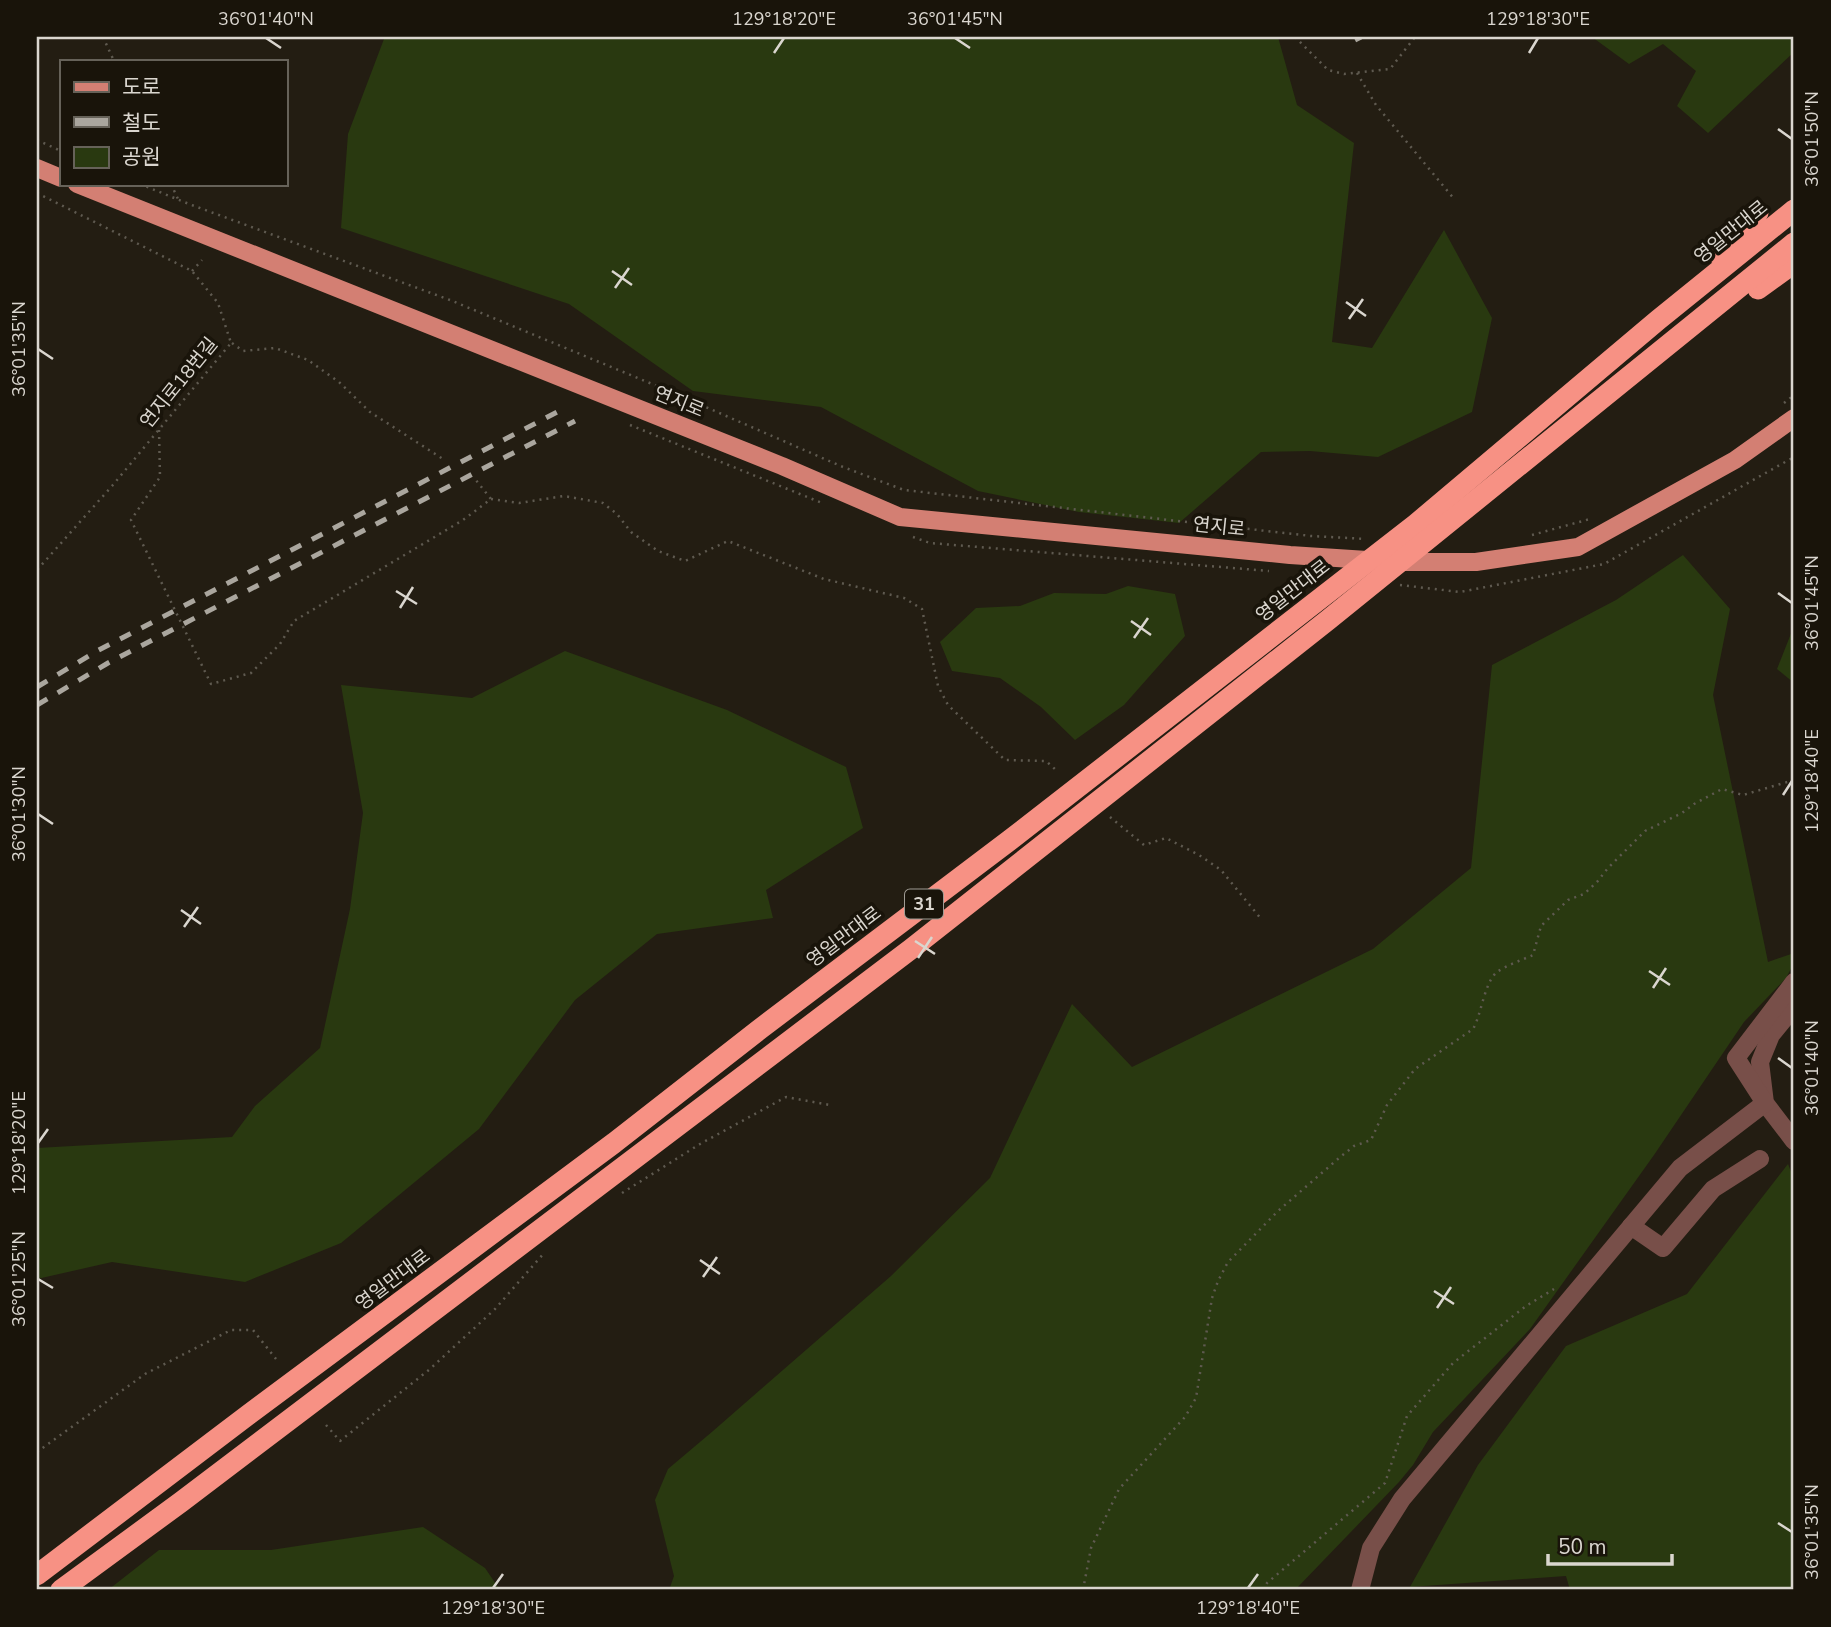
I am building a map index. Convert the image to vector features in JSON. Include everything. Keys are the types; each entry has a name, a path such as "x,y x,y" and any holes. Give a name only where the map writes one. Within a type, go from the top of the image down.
{"highway":[{"name":"영일만대로","path":"37,1575 614,1143 1021,831 1416,524 1625,348 1794,211"},
{"path":"1625,348 1690,280 1734,242 1758,213"},
{"name":"31","path":"61,1590 911,949 1328,620 1794,243"},
{"path":"1628,376 1705,327 1794,263"}],"main road":[{"path":"37,168 60,178"},
{"name":"연지로","path":"82,186 782,466 900,517 1290,555 1398,562 1476,562 1578,547 1735,460 1794,418"}],"lane":[{"path":"1794,982 1736,1058 1794,1141"},
{"path":"1765,1103 1760,1062 1771,1035 1794,1007"},
{"path":"1360,1590 1371,1548 1402,1499 1680,1168 1765,1103"},
{"path":"1630,1226 1663,1248 1713,1189 1760,1159"}],"path":[{"path":"103,37 114,60"},
{"path":"1295,37 1328,70 1344,74 1390,69 1415,37"},
{"path":"1357,73 1376,105 1455,200"},
{"path":"37,140 60,151"},
{"path":"144,186 450,300 842,467 904,490 1311,536"},
{"path":"171,186 178,199"},
{"name":"연지로18번길","path":"37,194 192,271 218,303 231,343 112,486 37,570"},
{"path":"192,271 202,260"},
{"path":"231,343 243,351 275,348 309,360 339,382 370,412 443,459"},
{"path":"1784,403 1794,396"},
{"path":"159,429 160,477 131,520 211,684 251,673 280,644 294,621 463,520 491,499"},
{"path":"475,479 491,499 519,503 564,496 603,503 617,514 631,532 658,551 685,561 728,541 824,579 904,598 922,609 938,686 948,705 1005,760 1046,761 1056,770"},
{"path":"1530,536 1594,519"},
{"path":"1083,1590 1091,1548 1119,1489 1185,1417 1196,1398 1212,1298 1228,1262 1278,1211 1329,1167 1354,1146 1371,1140 1387,1105 1415,1069 1473,1028 1491,980 1497,972 1533,955 1541,926 1568,900 1584,894 1645,831 1722,789 1743,795 1794,780"},
{"path":"1108,814 1144,845 1166,838 1210,862 1221,870 1262,920"},
{"path":"622,1193 709,1139 786,1097 830,1105"},
{"path":"326,1424 340,1441 430,1368 495,1309 544,1252"},
{"path":"1263,1590 1267,1583 1385,1483 1407,1416 1453,1363 1526,1306 1561,1284"},
{"path":"37,1452 145,1374 231,1330 253,1330 276,1359"}],"green space":[{"path":"387,37 1278,37 1297,105 1354,143 1332,342 1372,348 1444,230 1492,318 1472,412 1378,457 1310,451 1261,452 1179,523 1079,512 978,491 821,407 693,391 569,304 341,228 348,134"},
{"path":"1592,37 1794,37 1794,52 1708,133 1677,106 1696,71 1663,44 1629,64"},
{"path":"1683,555 1730,609 1713,695 1768,962 1794,953 1794,963 1786,978 1744,1022 1654,1155 1530,1329 1433,1432 1399,1482 1295,1590 669,1590 674,1576 655,1500 668,1469 891,1276 990,1178 1072,1004 1132,1067 1373,949 1471,868 1492,665 1616,600"},
{"path":"1128,586 1175,594 1185,636 1124,705 1075,740 1041,707 1000,678 952,671 940,642 976,608 1020,606 1054,593 1106,594"},
{"path":"1794,626 1794,683 1777,669"},
{"path":"565,651 727,710 846,767 863,828 766,890 773,918 657,934 575,1000 479,1129 341,1243 245,1282 112,1262 37,1279 37,1148 232,1137 255,1106 320,1048 350,909 363,813 341,685 472,698"},
{"path":"1788,1164 1794,1179 1794,1590 1570,1590 1566,1576 1410,1587 1478,1465 1566,1346 1687,1294"},
{"path":"423,1527 485,1568 500,1590 108,1590 159,1550 271,1550"}],"railway":[{"path":"1355,40 1361,37"},
{"path":"37,687 97,651 565,408"},
{"path":"37,705 108,663 575,421"}]}
